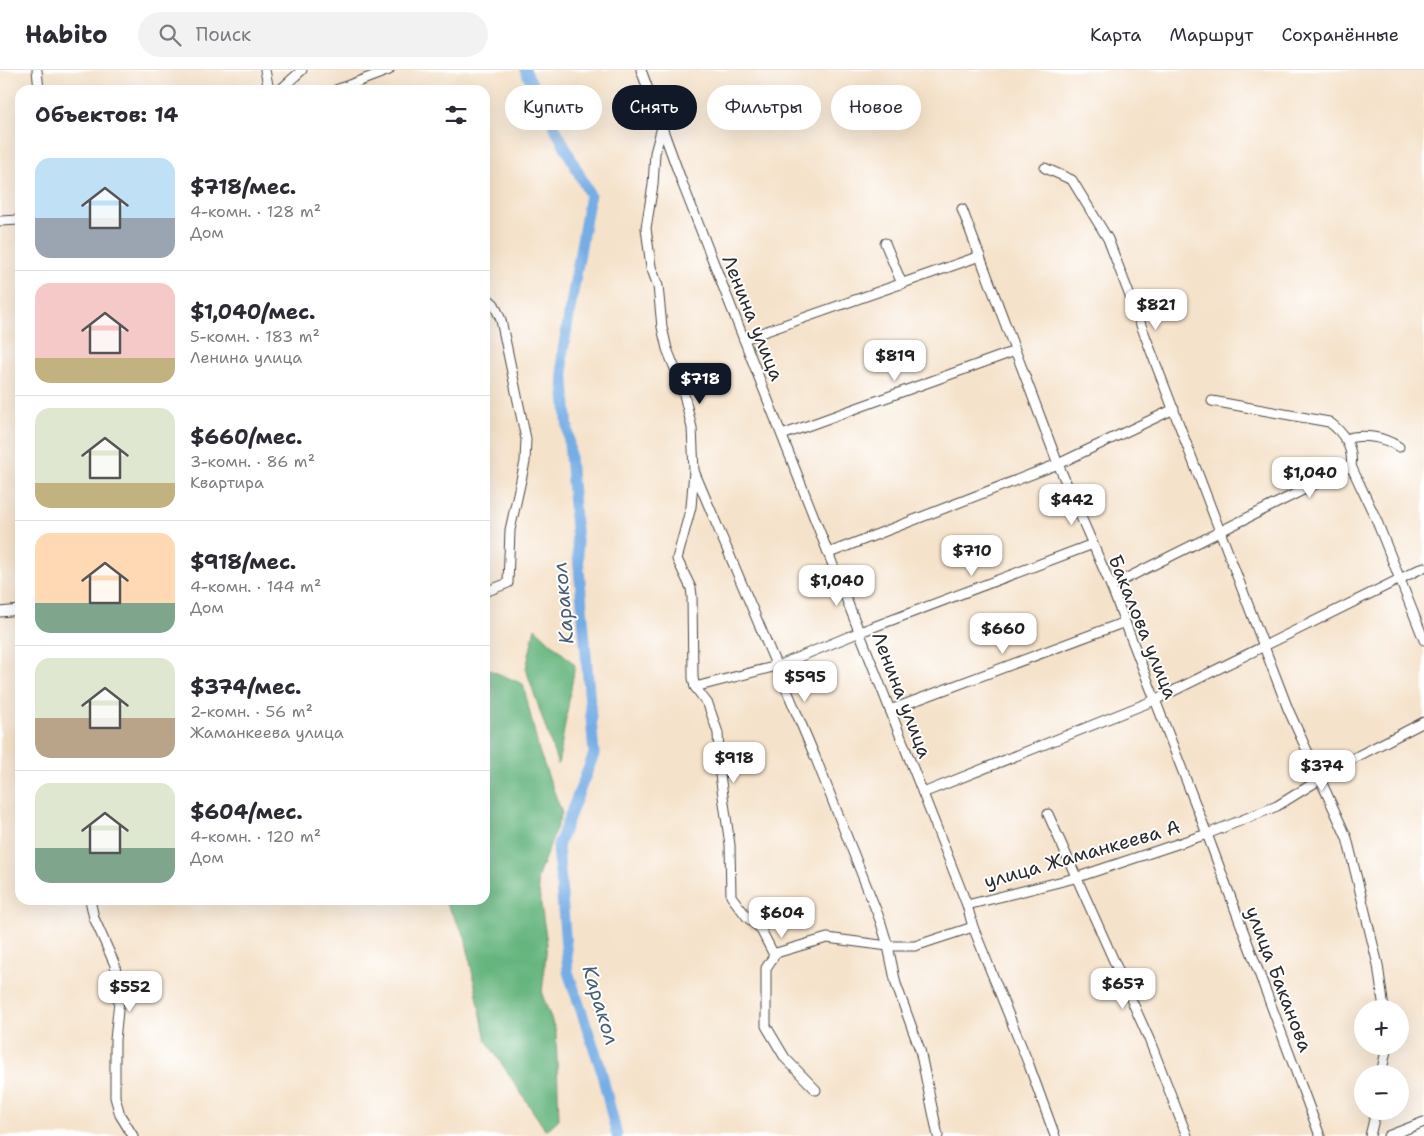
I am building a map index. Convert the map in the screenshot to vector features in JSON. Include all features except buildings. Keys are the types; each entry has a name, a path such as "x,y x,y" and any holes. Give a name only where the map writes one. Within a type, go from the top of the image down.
{"street":[{"path":"37,70 38,85"},
{"path":"265,70 267,85"},
{"path":"286,85 302,70"},
{"path":"349,85 389,70"},
{"name":"Ленина улица","path":"641,70 647,85"},
{"path":"661,130 656,152 654,185 646,228 651,267 658,286 663,334 688,408 694,471 691,507 677,559 691,588 692,664 695,686 708,704 718,733 720,775 730,845 731,896 747,917 760,928 774,955"},
{"name":"Ленина улица","path":"664,130 967,904 973,927 1029,1065 1055,1136"},
{"path":"1046,168 1072,180 1108,239 1288,709 1346,838 1378,965 1383,1000"},
{"name":"Бакалова улица","path":"962,209 1058,464 1111,586 1207,834"},
{"path":"0,221 15,220"},
{"path":"885,243 902,284"},
{"path":"744,339 980,256"},
{"path":"490,300 494,304 501,320 526,439 524,462 510,530 508,583 490,590"},
{"path":"782,435 1016,351"},
{"path":"1212,401 1329,422 1340,430 1346,439 1352,460 1351,466 1400,578 1424,640"},
{"path":"829,553 1058,464 1174,409"},
{"path":"1346,439 1353,436 1387,439 1399,446"},
{"path":"1111,586 1351,466"},
{"path":"694,471 858,863 888,946 896,984 920,1050 938,1136"},
{"path":"695,686 777,666 860,632 1093,544"},
{"path":"923,793 1155,700 1424,567"},
{"path":"0,612 15,610"},
{"path":"890,710 1125,622"},
{"name":"улица Жаманкеева А","path":"967,904 1075,878 1207,834 1277,806 1319,780 1329,771 1424,722"},
{"path":"1048,814 1075,878 1149,1039 1187,1136"},
{"name":"улица Баканова","path":"1207,834 1320,1136"},
{"path":"91,905 94,918 115,965 119,1001 115,1040 115,1097 120,1115 133,1136"},
{"path":"816,1090 784,1058 766,1026 766,968 774,955 827,938 888,946 916,946 973,927"},
{"path":"1370,1136 1374,1120"},
{"path":"1388,1136 1424,1122"}],"green space":[{"path":"535,628 575,665 558,765 526,669"},
{"path":"490,670 523,684 539,751 562,813 537,879 547,943 542,994 556,1032 559,1119 546,1131 486,1040 465,936 447,905 490,905"}],"waterway":[{"name":"Каракол","path":"525,70 590,195 562,356 594,754 558,846 568,972 600,1066 617,1136"}]}
